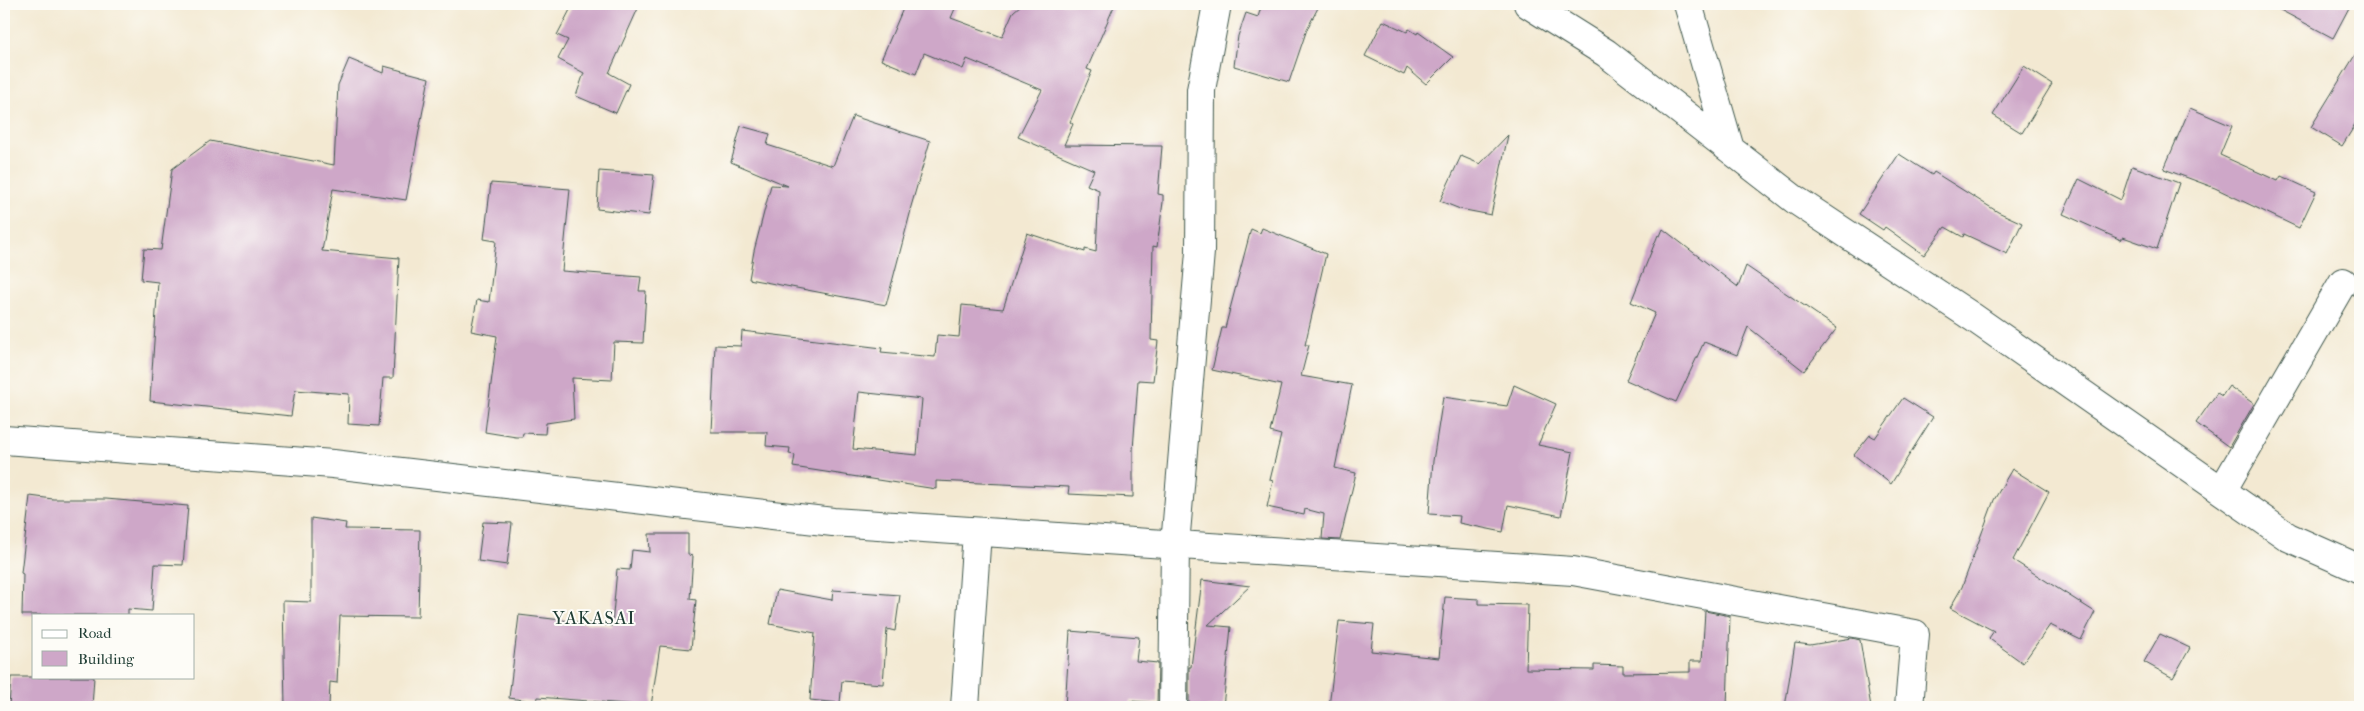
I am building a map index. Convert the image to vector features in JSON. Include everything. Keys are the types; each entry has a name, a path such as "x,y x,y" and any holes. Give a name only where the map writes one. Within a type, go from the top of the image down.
{"street":[{"path":"1173,707 1175,545 1200,252 1201,90 1217,4"},
{"path":"1528,4 1606,53 1794,199 1974,318 2288,537 2360,569"},
{"path":"1688,4 1730,150"},
{"path":"2222,491 2343,282"},
{"path":"4,440 333,464 832,522 1574,571 1915,634 1909,707"},
{"path":"965,707 977,532"}],"building":[{"path":"573,4 640,4 609,73 629,84 616,113 576,96 584,73 558,59 568,40 557,35"},
{"path":"905,4 957,4 951,18 1002,37 1013,12 1022,4 1115,4 1087,69 1092,71 1070,122 1073,124 1064,145 1162,146 1158,194 1163,195 1163,202 1157,247 1153,246 1151,340 1158,341 1153,381 1138,380 1133,450 1133,497 1068,494 1069,487 936,481 936,489 793,467 795,455 789,454 790,448 766,446 767,432 711,432 715,345 741,346 742,331 882,348 881,352 935,357 937,335 959,337 962,305 1003,309 1027,233 1085,252 1085,249 1096,252 1099,190 1087,185 1094,170 1018,137 1042,90 967,59 963,69 924,53 916,74 881,60","holes":["859,392 922,399 917,455 853,449"]},
{"path":"1262,4 1320,4 1307,29 1289,82 1234,66 1238,36 1246,13 1258,17"},
{"path":"2269,4 2351,4 2333,38"},
{"path":"1383,21 1407,32 1409,29 1417,34 1418,32 1453,57 1426,84 1407,68 1404,75 1365,56"},
{"path":"2360,47 2360,117 2342,146 2311,127"},
{"path":"349,59 383,73 384,66 429,78 406,200 333,189 322,251 399,258 393,378 383,378 379,426 348,424 349,394 295,390 291,416 150,401 158,282 141,280 144,249 161,250 172,169 210,141 334,165 338,85"},
{"path":"2024,66 2052,84 2022,133 1993,115"},
{"path":"2190,108 2232,126 2220,155 2278,181 2281,176 2316,192 2299,228 2215,188 2164,169"},
{"path":"853,116 930,141 886,305 749,279 754,251 771,185 788,186 731,162 741,126 770,134 767,145 833,166"},
{"path":"1508,135 1491,215 1460,209 1440,201 1461,156 1480,164"},
{"path":"1899,154 1932,175 1934,172 1998,212 2022,223 2007,254 1964,234 1963,237 1945,227 1924,255 1885,227 1883,230 1859,214"},
{"path":"2132,166 2179,183 2157,249 2123,237 2121,240 2063,214 2079,179 2121,200"},
{"path":"599,171 654,175 649,215 597,209"},
{"path":"491,183 570,189 562,271 641,277 639,291 646,291 643,343 614,342 612,380 572,378 574,419 546,423 545,434 523,433 522,437 516,437 485,432 497,336 471,331 477,300 489,302 496,241 484,239"},
{"path":"1262,228 1326,254 1305,345 1309,345 1301,376 1352,385 1335,468 1356,473 1340,540 1322,539 1324,514 1305,509 1304,515 1267,507 1273,481 1270,480 1281,435 1270,432 1281,385 1212,370 1222,328 1225,328 1251,229 1260,233"},
{"path":"1663,229 1738,287 1746,266 1837,328 1804,371 1748,327 1737,355 1704,342 1676,402 1626,380 1655,313 1631,302 1658,235 1660,236"},
{"path":"1514,385 1556,404 1538,445 1573,452 1561,516 1508,505 1503,532 1459,523 1460,516 1429,514 1433,461 1443,397 1507,406"},
{"path":"2229,386 2254,404 2229,447 2196,423 2217,393 2222,396"},
{"path":"1903,398 1933,417 1891,484 1854,455 1870,435 1875,438"},
{"path":"2012,469 2049,492 2013,560 2095,612 2081,640 2050,625 2023,663 1989,638 1994,631 1950,608 1962,587 1994,500"},
{"path":"30,496 53,499 106,499 188,506 183,565 155,564 152,611 128,609 128,614 22,615 23,574 21,573"},
{"path":"311,518 346,523 345,529 420,530 418,617 340,616 337,683 330,682 329,707 285,707 283,601 311,602"},
{"path":"483,522 512,523 507,565 478,561"},
{"path":"649,534 688,534 688,555 693,556 690,599 696,600 691,649 660,646 651,706 538,697 537,702 509,698 519,615 612,626 617,569 630,570 632,550 650,552"},
{"path":"1202,580 1250,586 1208,625 1231,627 1223,707 1189,707 1189,667 1191,667"},
{"path":"777,590 832,600 833,590 900,595 895,631 887,629 883,684 842,681 840,703 810,700 815,633 770,624"},
{"path":"1445,597 1479,599 1479,604 1528,605 1526,669 1594,670 1594,665 1623,666 1623,673 1690,672 1690,661 1702,661 1705,611 1730,616 1727,707 1329,707 1339,621 1374,624 1371,651 1439,658"},
{"path":"1070,631 1139,637 1136,661 1158,663 1157,703 1130,701 1130,707 1065,707"},
{"path":"2160,634 2190,648 2173,678 2144,662"},
{"path":"1852,638 1860,640 1871,707 1785,707 1795,643 1810,645"},
{"path":"11,677 94,678 92,707 9,707"}],"district":[{"name":"YAKASAI","path":"594,618"}]}
